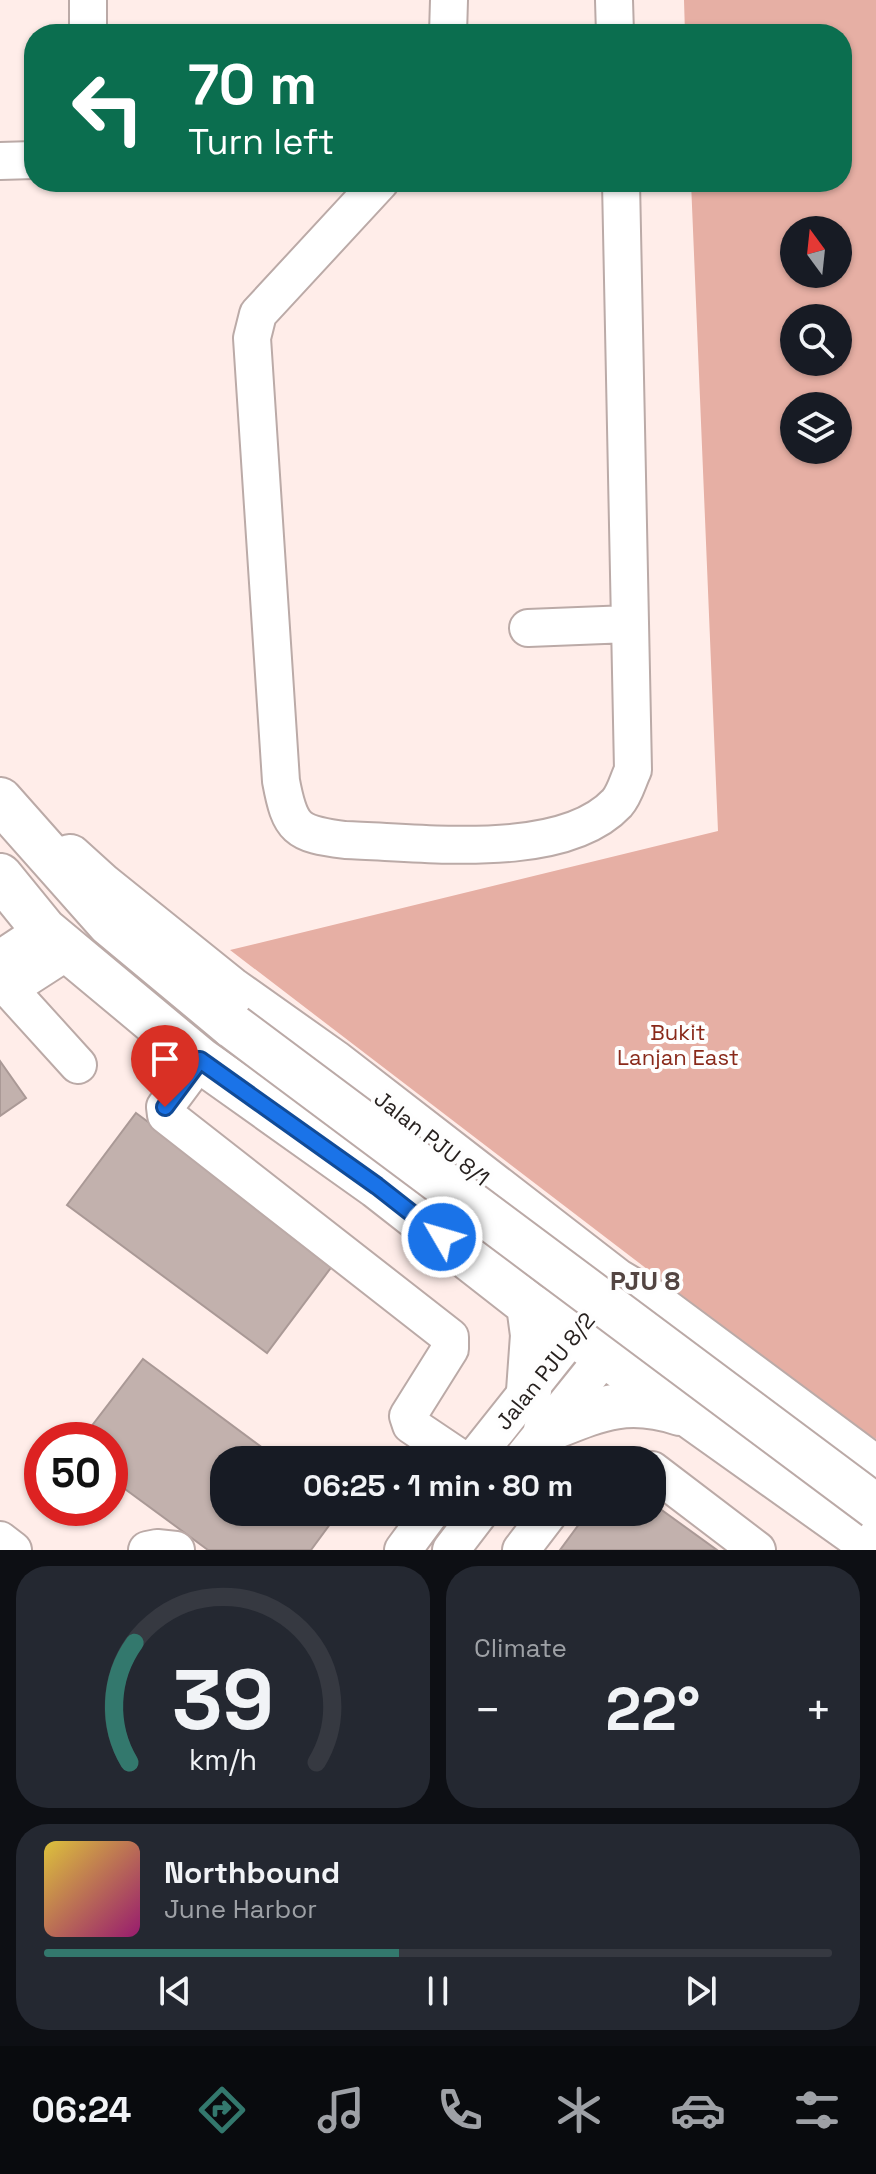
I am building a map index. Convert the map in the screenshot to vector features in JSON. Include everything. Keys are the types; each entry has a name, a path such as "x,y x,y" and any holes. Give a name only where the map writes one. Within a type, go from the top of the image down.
{"main road":[{"name":"Jalan PJU 8/1","path":"0,793 102,886 230,989 333,1062 633,1291 876,1469"},
{"path":"0,800 109,923 234,1027 876,1507"},
{"path":"0,876 56,941 200,1060 377,1186 529,1305 876,1548"},
{"path":"529,1305 533,1335 532,1427 626,1404 663,1408 694,1418"}],"street":[{"path":"88,0 88,24"},
{"path":"448,24 449,0"},
{"path":"614,0 615,24"},
{"path":"0,161 24,160"},
{"path":"371,192 266,304 258,314 252,338 281,781 286,807 296,827 316,836 345,840 519,844 563,833 601,817 620,800 633,770 621,192"},
{"path":"528,628 629,624"},
{"path":"56,941 3,976 78,1065"},
{"path":"200,1060 165,1107 166,1115 450,1337 450,1349 408,1416 411,1425 442,1446"},
{"name":"Jalan PJU 8/2","path":"498,1446 532,1427 588,1346 633,1291"},
{"path":"666,1481 757,1550"},
{"path":"403,1550 421,1526"},
{"path":"451,1550 469,1526"},
{"path":"521,1550 539,1526"},
{"path":"0,1540 13,1550"},
{"path":"147,1550 176,1550"}],"green space":[{"name":"Bukit Lanjan East","path":"684,0 876,0 876,1439 847,1422 230,950 718,831 691,192 852,192 852,24 685,24"}],"building":[{"path":"0,1061 26,1098 0,1116"},
{"path":"136,1113 336,1261 267,1353 67,1205"},
{"path":"143,1359 260,1446 210,1446 210,1526 329,1526 311,1550 208,1550 128,1491 128,1422 95,1422"},
{"path":"666,1513 717,1550 560,1550 578,1526 666,1526"}],"district":[{"name":"PJU 8","path":"645,1281"}],"route":[{"path":"165,1107 200,1060 377,1186 442,1237"}]}
